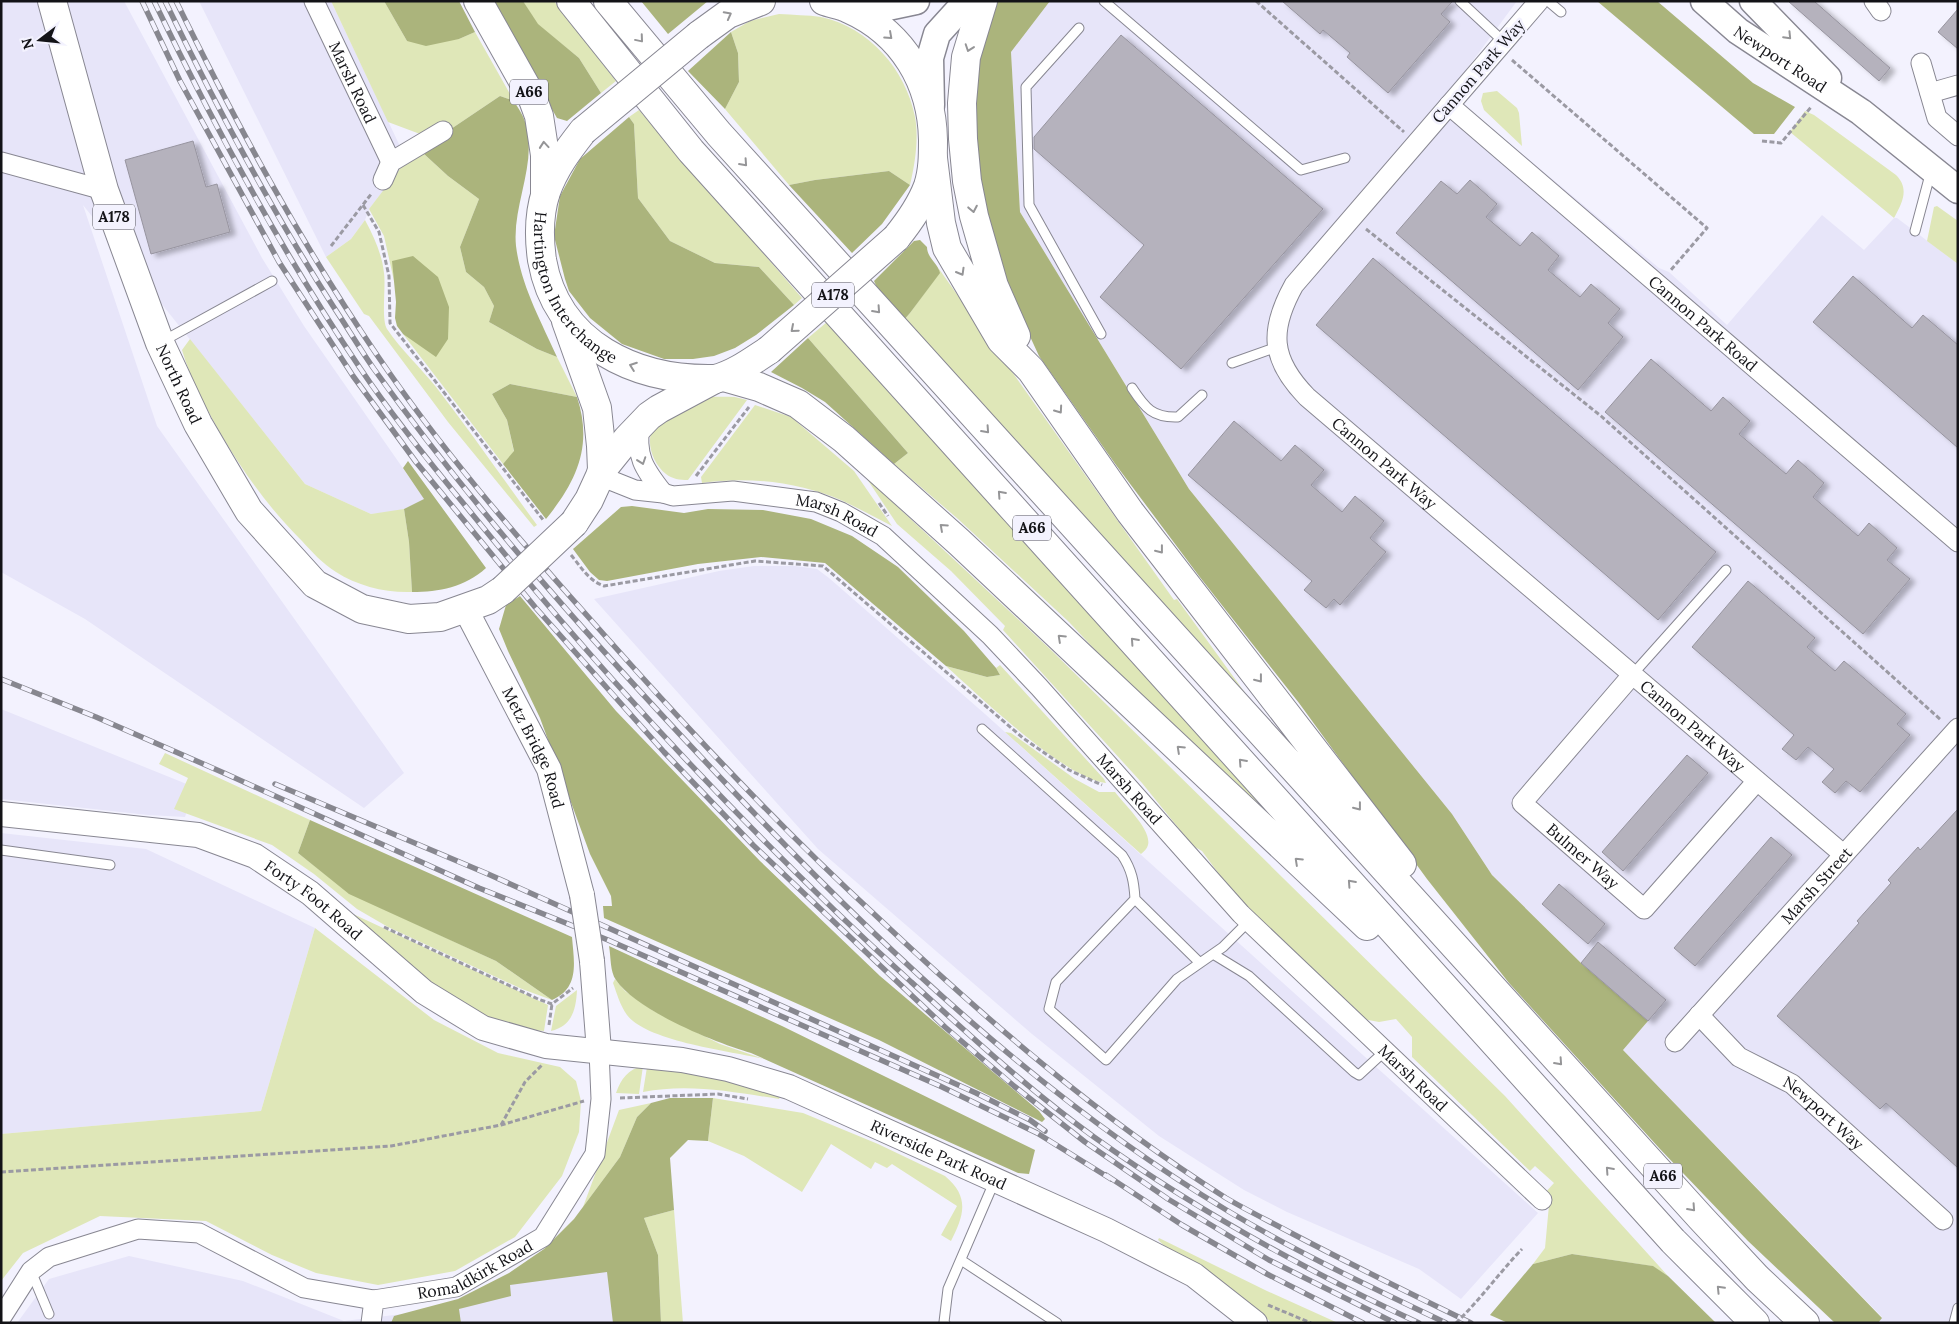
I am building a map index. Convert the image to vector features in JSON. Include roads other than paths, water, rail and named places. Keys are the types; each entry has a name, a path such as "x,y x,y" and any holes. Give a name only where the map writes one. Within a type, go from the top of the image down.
{"main road":[{"name":"North Road","path":"52,1 104,190 160,343 198,424 250,511 315,584 362,609 409,619 440,617 466,608"},
{"name":"A66","path":"478,1 532,97 539,116 544,155 545,194"},
{"name":"A66","path":"571,1 691,150 1673,1241 1754,1323"},
{"name":"A66","path":"608,1 719,134 1526,1026 1757,1278 1805,1323"},
{"name":"Hartington Interchange","path":"761,1 728,14 699,35 583,131 566,153 545,194 540,226 541,251 545,274 564,317 600,348 632,366 653,373 680,378 720,378 760,387 798,404 844,439 887,476 1500,1050"},
{"path":"836,5 883,8 916,1"},
{"path":"931,111 930,58 937,34 967,1"},
{"path":"983,1 966,57 962,103 963,139 968,181 974,216 994,286 1031,370"},
{"name":"Newport Road","path":"1753,1 1861,112"},
{"name":"Newport Road","path":"1711,4 1738,31 1861,112 1958,190"},
{"name":"A178","path":"466,608 488,600 502,590 589,500 601,473 640,424 659,409 748,364 769,350 896,238 909,222 928,184 933,158 931,111 923,83 893,38 874,23 836,5"},
{"name":"A66","path":"933,158 941,223 947,248 1001,340 1031,370 1130,512 1526,1026"},
{"name":"A178","path":"564,317 597,408 601,473"}],"street":[{"name":"Marsh Road","path":"314,1 391,162"},
{"name":"Cannon Park Way","path":"1539,1 1294,285 1279,315 1277,347 1294,383 1307,397 1757,782 1844,854"},
{"path":"1921,63 1937,118 1958,136"},
{"path":"1930,93 1958,85"},
{"name":"Cannon Park Road","path":"1449,105 1958,542"},
{"path":"383,180 391,162 443,131"},
{"path":"1,162 104,190"},
{"path":"640,424 638,440 640,456 646,472 663,493"},
{"name":"Marsh Road","path":"601,473 635,490 673,496 733,491 816,502 841,512 883,536 990,635 1248,921 1542,1200"},
{"name":"Metz Bridge Road","path":"466,608 548,769 582,896 593,970 599,1050"},
{"name":"Bulmer Way","path":"1632,674 1522,803 1644,909 1757,782"},
{"name":"Marsh Street","path":"1674,1042 1957,731"},
{"name":"Forty Foot Road","path":"1,814 198,835 255,856 310,893 424,992 483,1028 546,1046 599,1050"},
{"name":"Newport Way","path":"1698,1015 1739,1057 1792,1084 1943,1220"},
{"name":"Romaldkirk Road","path":"31,1270 49,1257 138,1229 199,1233 304,1288 374,1300 456,1287 542,1237 595,1154 601,1099 599,1050"},
{"name":"Riverside Park Road","path":"599,1050 701,1063 789,1087 1106,1230 1194,1275 1255,1323"},
{"path":"1,1318 31,1270"},
{"path":"371,1323 374,1300"}],"lane":[{"path":"1104,1 1302,170 1345,158"},
{"path":"1460,1 1501,45"},
{"path":"1548,1 1561,12"},
{"path":"1079,28 1026,87 1029,205 1101,334"},
{"path":"1915,231 1931,169"},
{"path":"160,343 272,280"},
{"path":"1232,363 1277,347"},
{"path":"1132,388 1141,402 1153,413 1166,417 1178,417 1202,394"},
{"path":"1632,674 1726,570"},
{"path":"982,729 1122,855 1130,866 1134,880 1135,899 1200,963"},
{"path":"1,850 110,865"},
{"path":"1135,899 1056,982 1049,1009 1106,1060 1177,979 1223,947 1248,921"},
{"path":"1213,954 1249,976 1359,1075 1385,1051"},
{"path":"945,1323 948,1289 995,1180"},
{"path":"961,1260 1057,1323"},
{"path":"31,1270 49,1314"},
{"path":"1954,1323 1958,1308"}],"railway":[{"path":"142,1 180,81 279,262 353,376 416,462 535,607 664,752 753,845 945,1027 1014,1086 1085,1142 1168,1199 1269,1260 1395,1323"},
{"path":"154,1 225,142 276,234 331,324 373,386 426,457 539,595 684,758 832,908 999,1061 1070,1119 1133,1164 1252,1238 1334,1282 1419,1323"},
{"path":"165,1 224,118 287,232 374,369 415,425 547,587 639,691 790,850 848,908 967,1018 1029,1071 1094,1121 1160,1168 1254,1226 1336,1270 1446,1323"},
{"path":"176,1 222,92 295,226 377,355 426,424 535,556 625,658 728,770 799,843 914,952 999,1028 1132,1134 1234,1203 1337,1257 1471,1323"},
{"path":"1,679 96,717 479,888 608,940 940,1086 1037,1133 1111,1179"},
{"path":"275,784 488,874 976,1093 1030,1120 1045,1131"},
{"path":"1106,1175 1182,1225 1267,1274 1363,1323"}]}
